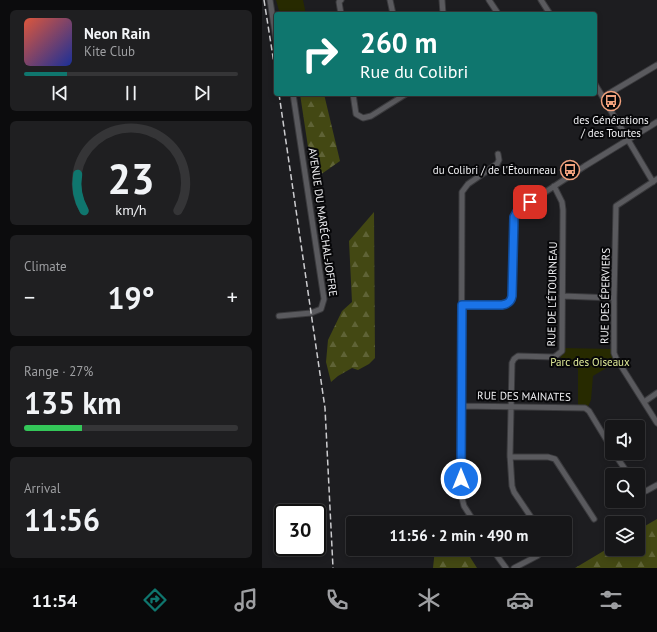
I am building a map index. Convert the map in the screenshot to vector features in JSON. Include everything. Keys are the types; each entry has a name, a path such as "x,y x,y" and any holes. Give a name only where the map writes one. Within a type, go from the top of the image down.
{"street":[{"path":"270,0 274,26"},
{"path":"341,0 339,2 341,12"},
{"path":"390,0 393,12"},
{"path":"442,0 443,12"},
{"path":"489,0 497,12"},
{"path":"541,0 549,12"},
{"path":"603,97 657,65"},
{"path":"597,87 655,180"},
{"name":"AVENUE DU MARÉCHAL-JOFFRE","path":"279,316 315,312 321,309 324,299 293,96"},
{"path":"353,96 356,114 363,118 371,116 403,96"},
{"path":"462,305 502,305 507,304 510,301 512,296 514,217 518,210 585,166 657,122"},
{"path":"470,516 464,506 461,494 462,192 468,184 497,164 499,160 498,154"},
{"name":"RUE DES ÉPERVIERS","path":"655,180 616,206 614,298 615,357 657,423"},
{"name":"RUE DE L'ÉTOURNEAU","path":"531,516 514,490 511,474 512,363 518,356 554,357 562,351 563,210 562,202 554,186"},
{"path":"562,296 614,298"},
{"path":"644,402 657,393"},
{"name":"RUE DES MAINATES","path":"461,406 584,408 589,411 605,437"},
{"path":"510,457 548,457 555,459 594,519"},
{"path":"645,491 657,485"},
{"path":"497,556 506,568"},
{"path":"514,568 537,556"}],"green space":[{"path":"276,0 303,0 306,12 279,12"},
{"path":"300,96 324,96 340,161 313,180"},
{"path":"374,212 375,358 369,364 358,370 352,368 331,382 326,362 328,340 342,311 352,302 349,241"},
{"name":"Parc des Oiseaux","path":"562,348 614,349 618,361 593,376 591,400 587,409 578,407 578,369 557,355"},
{"path":"657,519 657,568 575,568 605,550 605,556 645,556 645,526"},
{"path":"434,556 469,556 477,568 433,568"}],"railway":[{"path":"264,0 274,63"},
{"path":"279,96 325,408 333,568"}],"place":[{"name":"des Générations / des Tourtes","path":"611,101"},
{"name":"du Colibri / de l'Étourneau","path":"570,170"}],"route":[{"path":"461,479 462,305 502,305 507,304 510,301 512,296 514,217 518,210 530,202"}]}
